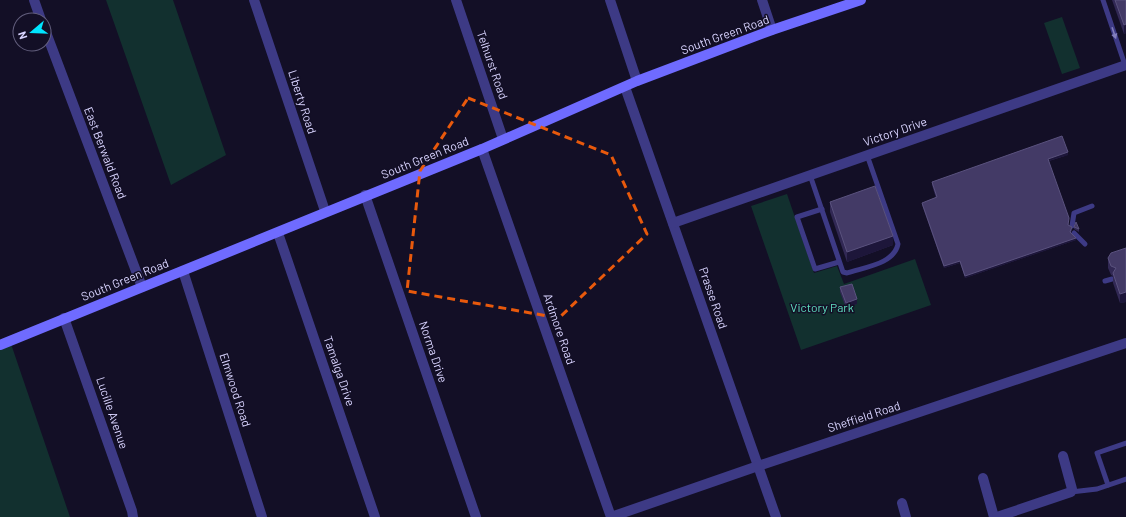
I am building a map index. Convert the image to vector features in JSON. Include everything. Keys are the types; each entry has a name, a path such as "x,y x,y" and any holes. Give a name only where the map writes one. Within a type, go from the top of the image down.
{"main road":[{"name":"South Green Road","path":"0,345 278,233 325,211 482,149 637,81 772,30 861,0"}],"street":[{"path":"34,0 38,12"},
{"name":"Liberty Road","path":"254,0 325,211"},
{"name":"Telhurst Road","path":"456,0 503,139"},
{"path":"610,0 637,81"},
{"path":"762,0 772,30"},
{"name":"East Berwald Road","path":"52,48 142,287"},
{"name":"Victory Drive","path":"673,223 1125,65"},
{"name":"Prasse Road","path":"625,87 776,517"},
{"name":"Ardmore Road","path":"482,149 611,517"},
{"name":"Norma Drive","path":"365,195 476,517"},
{"name":"Tamalga Drive","path":"278,233 375,517"},
{"name":"Elmwood Road","path":"183,271 262,517"},
{"name":"Lucille Avenue","path":"64,318 133,517"},
{"name":"Sheffield Road","path":"611,517 758,466 1126,343"},
{"path":"983,478 995,517 1025,512 1071,492 1072,489 1063,456"},
{"path":"902,504 906,517"}],"lane":[{"path":"1103,0 1125,65"},
{"path":"810,175 843,272 848,273 887,260 897,252 898,244 866,155"},
{"path":"1072,226 1074,213 1092,206"},
{"path":"822,209 797,217 815,270 839,262"},
{"path":"1074,233 1085,244"},
{"path":"1105,281 1112,279"},
{"path":"1108,485 1097,452 1126,443"},
{"path":"1071,492 1097,489 1126,479"}],"highlighted area":[{"path":"468,98 611,155 647,234 559,318 407,291 420,171"}],"green space":[{"path":"106,0 173,0 226,155 171,185"},
{"path":"1062,17 1080,68 1062,74 1044,23"},
{"name":"Victory Park","path":"787,194 814,273 837,266 844,284 915,259 931,305 801,350 751,206"},
{"path":"10,341 70,517 0,517 0,345"}],"building":[{"path":"1115,0 1126,0 1126,24 1124,25"},
{"path":"1062,136 1068,152 1048,159 1069,218 1068,225 1072,227 1070,232 1076,238 965,276 960,261 944,266 922,203 937,197 932,182"},
{"path":"875,186 893,236 847,252 830,202"},
{"path":"1076,222 1079,229 1074,227"},
{"path":"1126,248 1126,292 1120,294 1113,273 1116,268 1111,266 1108,258 1111,253"},
{"path":"852,284 857,299 846,303 840,287"}]}
